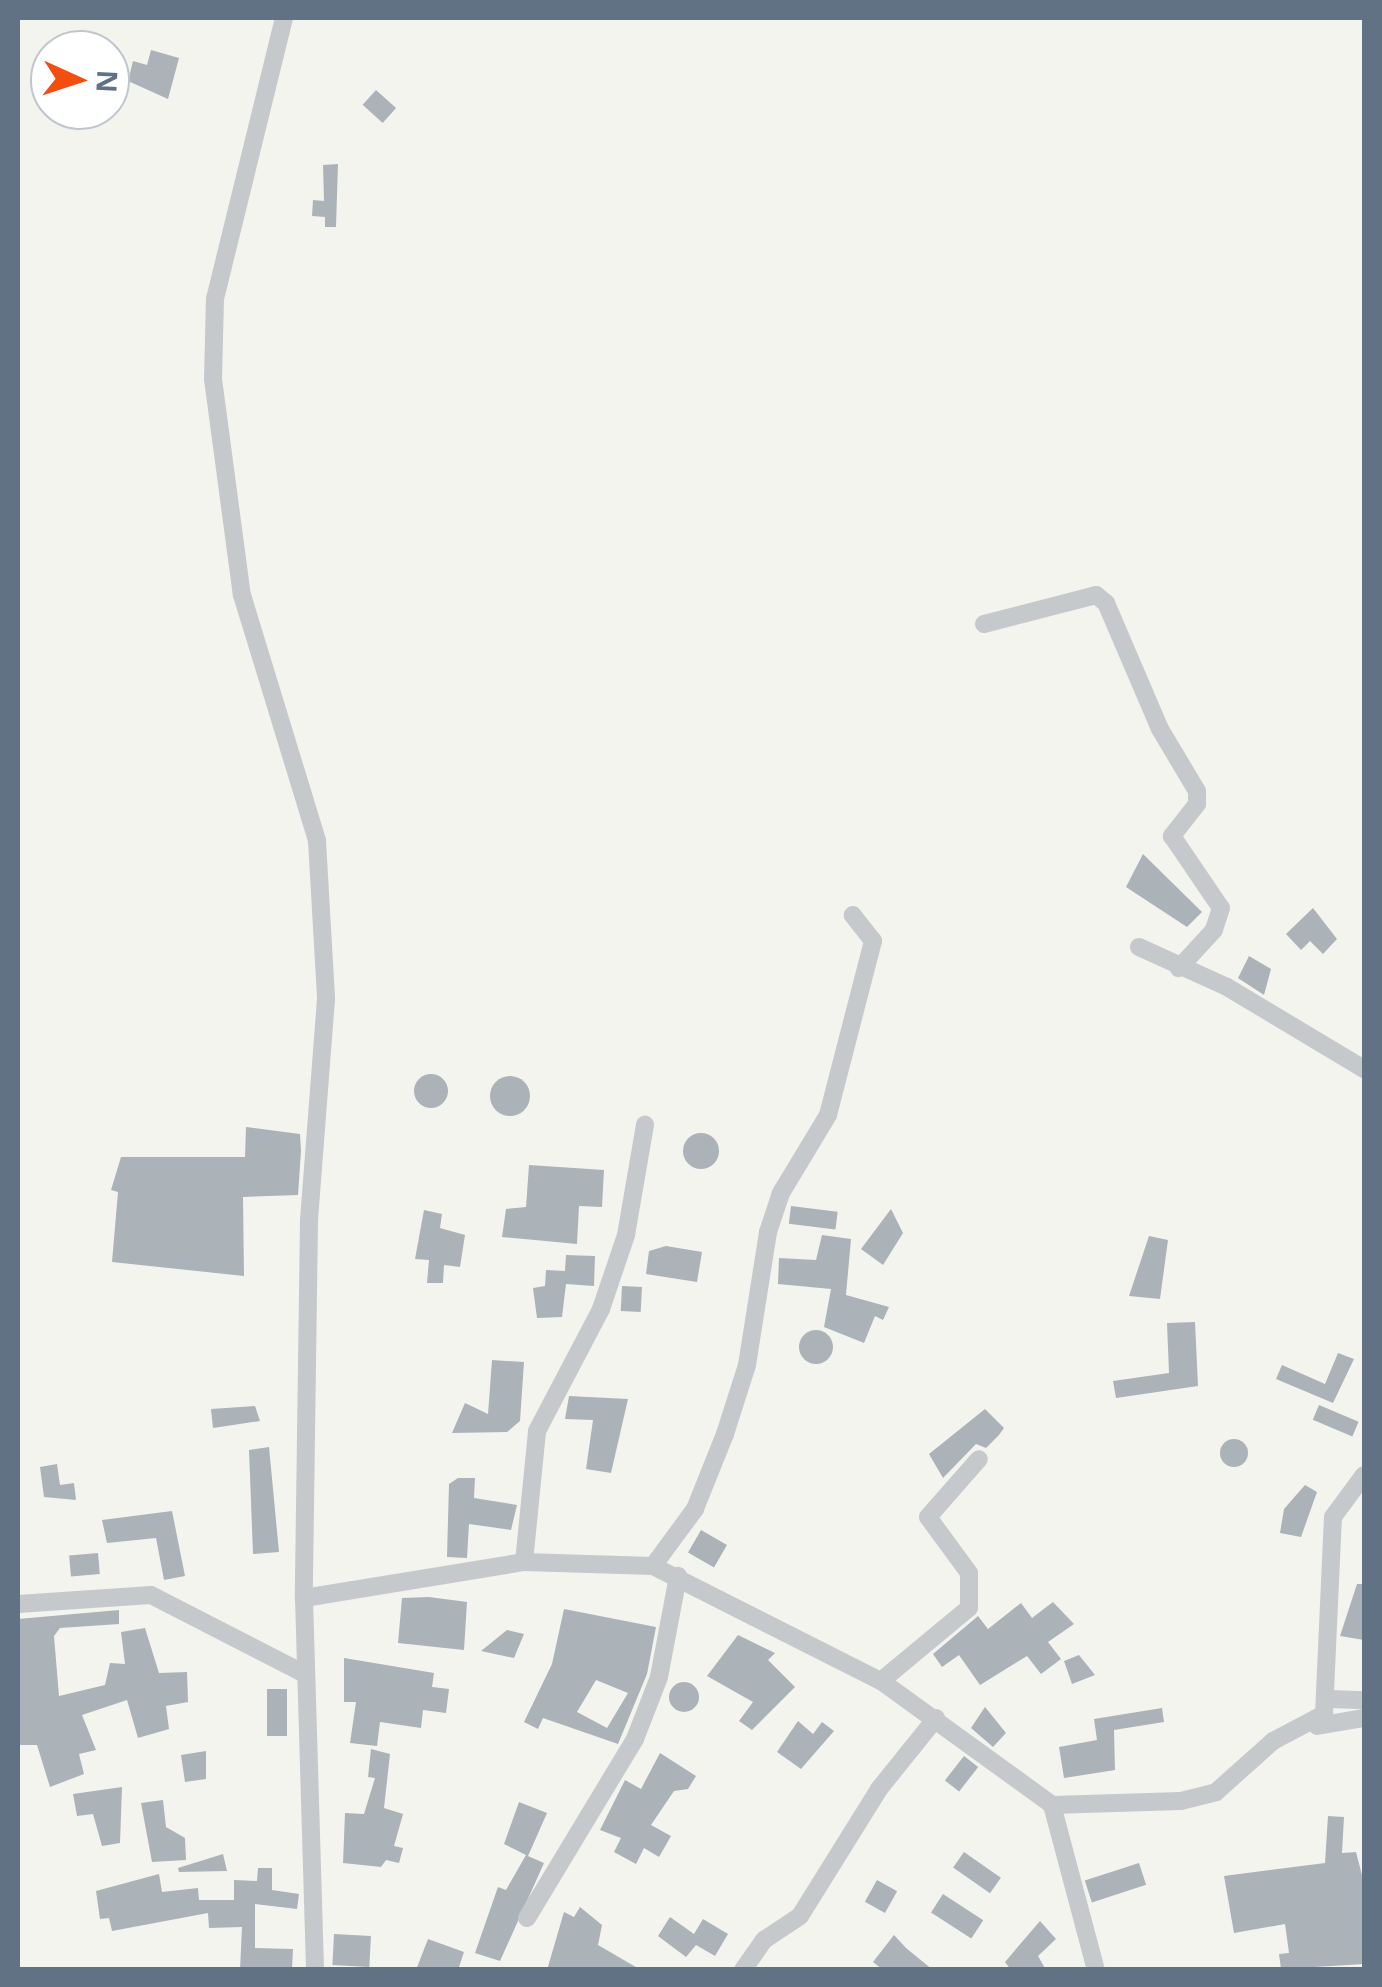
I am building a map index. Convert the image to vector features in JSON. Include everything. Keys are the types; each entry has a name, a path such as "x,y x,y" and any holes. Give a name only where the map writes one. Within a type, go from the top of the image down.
{"street":[{"path":"284,18 215,298 213,379 242,595 317,842 326,999 309,1220 304,1598 315,1970"},
{"path":"984,624 1096,595 1106,603 1160,729 1197,792 1197,804 1172,836 1221,908 1214,930 1179,968"},
{"path":"653,1566 696,1510 747,1365 768,1232 780,1192 828,1115 873,941 853,915"},
{"path":"1140,947 1227,987 1364,1069"},
{"path":"524,1562 538,1430 601,1309 626,1235 646,1124"},
{"path":"881,1681 969,1608 968,1573 928,1517 979,1459"},
{"path":"1307,1730 1330,1699 1334,1518 1364,1475"},
{"path":"304,1598 524,1562 653,1566 881,1681 1052,1805 1096,1808 1216,1792 1273,1741 1364,1718"},
{"path":"527,1918 635,1739 659,1677 678,1576"},
{"path":"18,1604 151,1596 305,1674"},
{"path":"1330,1699 1364,1700"},
{"path":"743,1970 764,1940 800,1916 878,1789 936,1718"},
{"path":"1052,1805 1096,1970"}],"building":[{"path":"151,50 179,58 168,99 130,82 133,61 147,65"},
{"path":"376,90 396,108 383,123 363,105"},
{"path":"338,164 336,227 325,227 325,217 312,216 313,200 324,201 323,165"},
{"path":"1143,854 1202,912 1187,927 1126,887"},
{"path":"1313,908 1337,939 1323,954 1310,941 1301,950 1286,934"},
{"path":"1249,956 1271,969 1264,995 1238,978"},
{"path":"431,1074 443,1079 448,1091 443,1103 431,1108 419,1103 414,1091 419,1079"},
{"path":"510,1076 524,1082 530,1096 524,1110 510,1116 496,1110 490,1096 496,1082"},
{"path":"246,1127 300,1134 301,1151 298,1195 243,1197 244,1276 112,1262 118,1192 111,1190 121,1157 245,1157"},
{"path":"701,1133 713,1139 719,1151 713,1163 701,1169 689,1163 683,1151 689,1139"},
{"path":"529,1165 604,1170 602,1207 579,1206 577,1244 502,1237 506,1209 526,1207"},
{"path":"791,1206 838,1212 835,1230 789,1224"},
{"path":"891,1209 903,1233 883,1265 861,1249"},
{"path":"424,1210 442,1214 440,1228 465,1235 460,1267 444,1265 443,1283 427,1283 429,1260 415,1259"},
{"path":"822,1235 851,1239 846,1295 889,1307 883,1320 875,1316 864,1343 824,1327 831,1289 778,1284 779,1258 816,1260"},
{"path":"1149,1236 1168,1240 1160,1299 1129,1296"},
{"path":"666,1246 702,1252 697,1282 646,1274 649,1251"},
{"path":"566,1255 595,1256 594,1286 566,1284 562,1317 537,1318 533,1288 545,1286 546,1270 565,1271"},
{"path":"622,1286 642,1287 641,1312 621,1311"},
{"path":"1195,1322 1198,1386 1116,1398 1113,1381 1169,1373 1167,1323"},
{"path":"816,1330 828,1335 833,1347 828,1359 816,1364 804,1359 799,1347 804,1335"},
{"path":"1338,1353 1354,1359 1333,1403 1276,1379 1282,1365 1325,1384"},
{"path":"492,1360 524,1362 520,1421 507,1432 452,1433 465,1403 488,1414"},
{"path":"569,1396 628,1399 611,1473 586,1469 593,1420 565,1419"},
{"path":"1319,1405 1359,1422 1352,1437 1313,1420"},
{"path":"255,1406 260,1421 213,1428 211,1409"},
{"path":"985,1409 1004,1428 986,1448 976,1444 943,1478 929,1454"},
{"path":"1234,1439 1244,1443 1248,1453 1244,1463 1234,1467 1224,1463 1220,1453 1224,1443"},
{"path":"269,1447 279,1552 253,1554 249,1450"},
{"path":"57,1464 60,1485 74,1483 76,1500 44,1497 40,1467"},
{"path":"458,1478 475,1478 474,1498 517,1505 511,1530 469,1524 467,1558 447,1557 449,1484"},
{"path":"1305,1485 1317,1492 1301,1537 1280,1533 1284,1509"},
{"path":"172,1511 185,1576 164,1580 156,1538 107,1543 102,1520"},
{"path":"701,1530 727,1545 714,1568 688,1553"},
{"path":"98,1553 100,1574 71,1576 69,1556"},
{"path":"1357,1584 1364,1584 1364,1640 1340,1636"},
{"path":"402,1598 467,1602 464,1650 398,1643"},
{"path":"1053,1602 1074,1624 1048,1642 1061,1659 1041,1674 1027,1656 980,1685 959,1655 942,1667 933,1654 978,1616 988,1629 1021,1603 1032,1618"},
{"path":"564,1609 656,1627 647,1674 618,1744 543,1718 538,1729 524,1722 552,1664","holes":["596,1680 628,1693 607,1728 577,1712"]},
{"path":"119,1610 119,1624 60,1628 54,1636 59,1696 105,1685 110,1663 125,1664 121,1632 145,1628 159,1673 187,1672 188,1702 166,1706 169,1729 138,1738 127,1700 82,1715 96,1750 79,1754 84,1774 50,1787 37,1745 18,1745 18,1619"},
{"path":"507,1630 524,1634 514,1658 481,1651"},
{"path":"738,1635 775,1653 768,1660 795,1687 752,1730 739,1721 753,1702 707,1676"},
{"path":"1079,1655 1095,1675 1072,1684 1064,1661"},
{"path":"344,1658 434,1673 432,1687 449,1689 446,1713 423,1710 421,1728 380,1722 377,1746 350,1743 356,1702 344,1702"},
{"path":"684,1682 695,1686 699,1697 695,1708 684,1712 673,1708 669,1697 673,1686"},
{"path":"267,1689 287,1689 287,1736 267,1736"},
{"path":"985,1707 1006,1733 993,1747 971,1728"},
{"path":"1162,1708 1164,1722 1114,1730 1115,1770 1064,1778 1059,1747 1097,1740 1094,1719"},
{"path":"798,1721 813,1734 822,1722 834,1731 801,1769 777,1752"},
{"path":"371,1749 390,1754 384,1808 403,1814 394,1846 403,1848 399,1863 386,1860 381,1867 343,1863 345,1813 364,1814 375,1778 368,1777"},
{"path":"206,1751 206,1779 185,1782 181,1755"},
{"path":"660,1753 696,1776 688,1789 674,1791 651,1825 671,1836 659,1857 644,1848 636,1864 614,1852 621,1838 600,1830 625,1780 641,1789"},
{"path":"964,1756 978,1767 959,1792 945,1780"},
{"path":"122,1787 120,1843 102,1846 93,1814 77,1816 73,1794"},
{"path":"163,1800 166,1827 185,1838 186,1860 152,1862 141,1803"},
{"path":"519,1802 547,1813 528,1856 544,1863 500,1961 475,1953 498,1887 506,1890 526,1855 504,1844"},
{"path":"1328,1816 1344,1817 1342,1853 1356,1852 1364,1883 1364,1964 1281,1969 1279,1954 1289,1953 1285,1924 1234,1933 1224,1876 1325,1863"},
{"path":"964,1852 1001,1878 990,1893 953,1868"},
{"path":"223,1854 227,1871 179,1872 178,1868"},
{"path":"1139,1863 1146,1885 1092,1902 1085,1881"},
{"path":"258,1868 272,1868 272,1890 299,1894 297,1909 255,1904 255,1948 293,1949 292,1970 240,1970 242,1927 209,1928 208,1913 112,1931 109,1918 100,1919 96,1891 159,1874 162,1892 198,1888 199,1900 234,1900 234,1880 257,1881"},
{"path":"877,1880 897,1891 885,1913 865,1902"},
{"path":"943,1894 983,1920 971,1939 931,1912"},
{"path":"580,1907 602,1925 598,1945 641,1970 547,1970 564,1912 574,1917"},
{"path":"670,1917 694,1934 703,1919 728,1934 715,1956 696,1945 686,1957 658,1936"},
{"path":"1040,1921 1056,1939 1038,1956 1046,1970 1011,1970 1005,1962"},
{"path":"334,1934 371,1936 369,1967 332,1965"},
{"path":"894,1935 933,1970 883,1970 873,1962"},
{"path":"428,1939 464,1952 458,1970 416,1970"}]}
